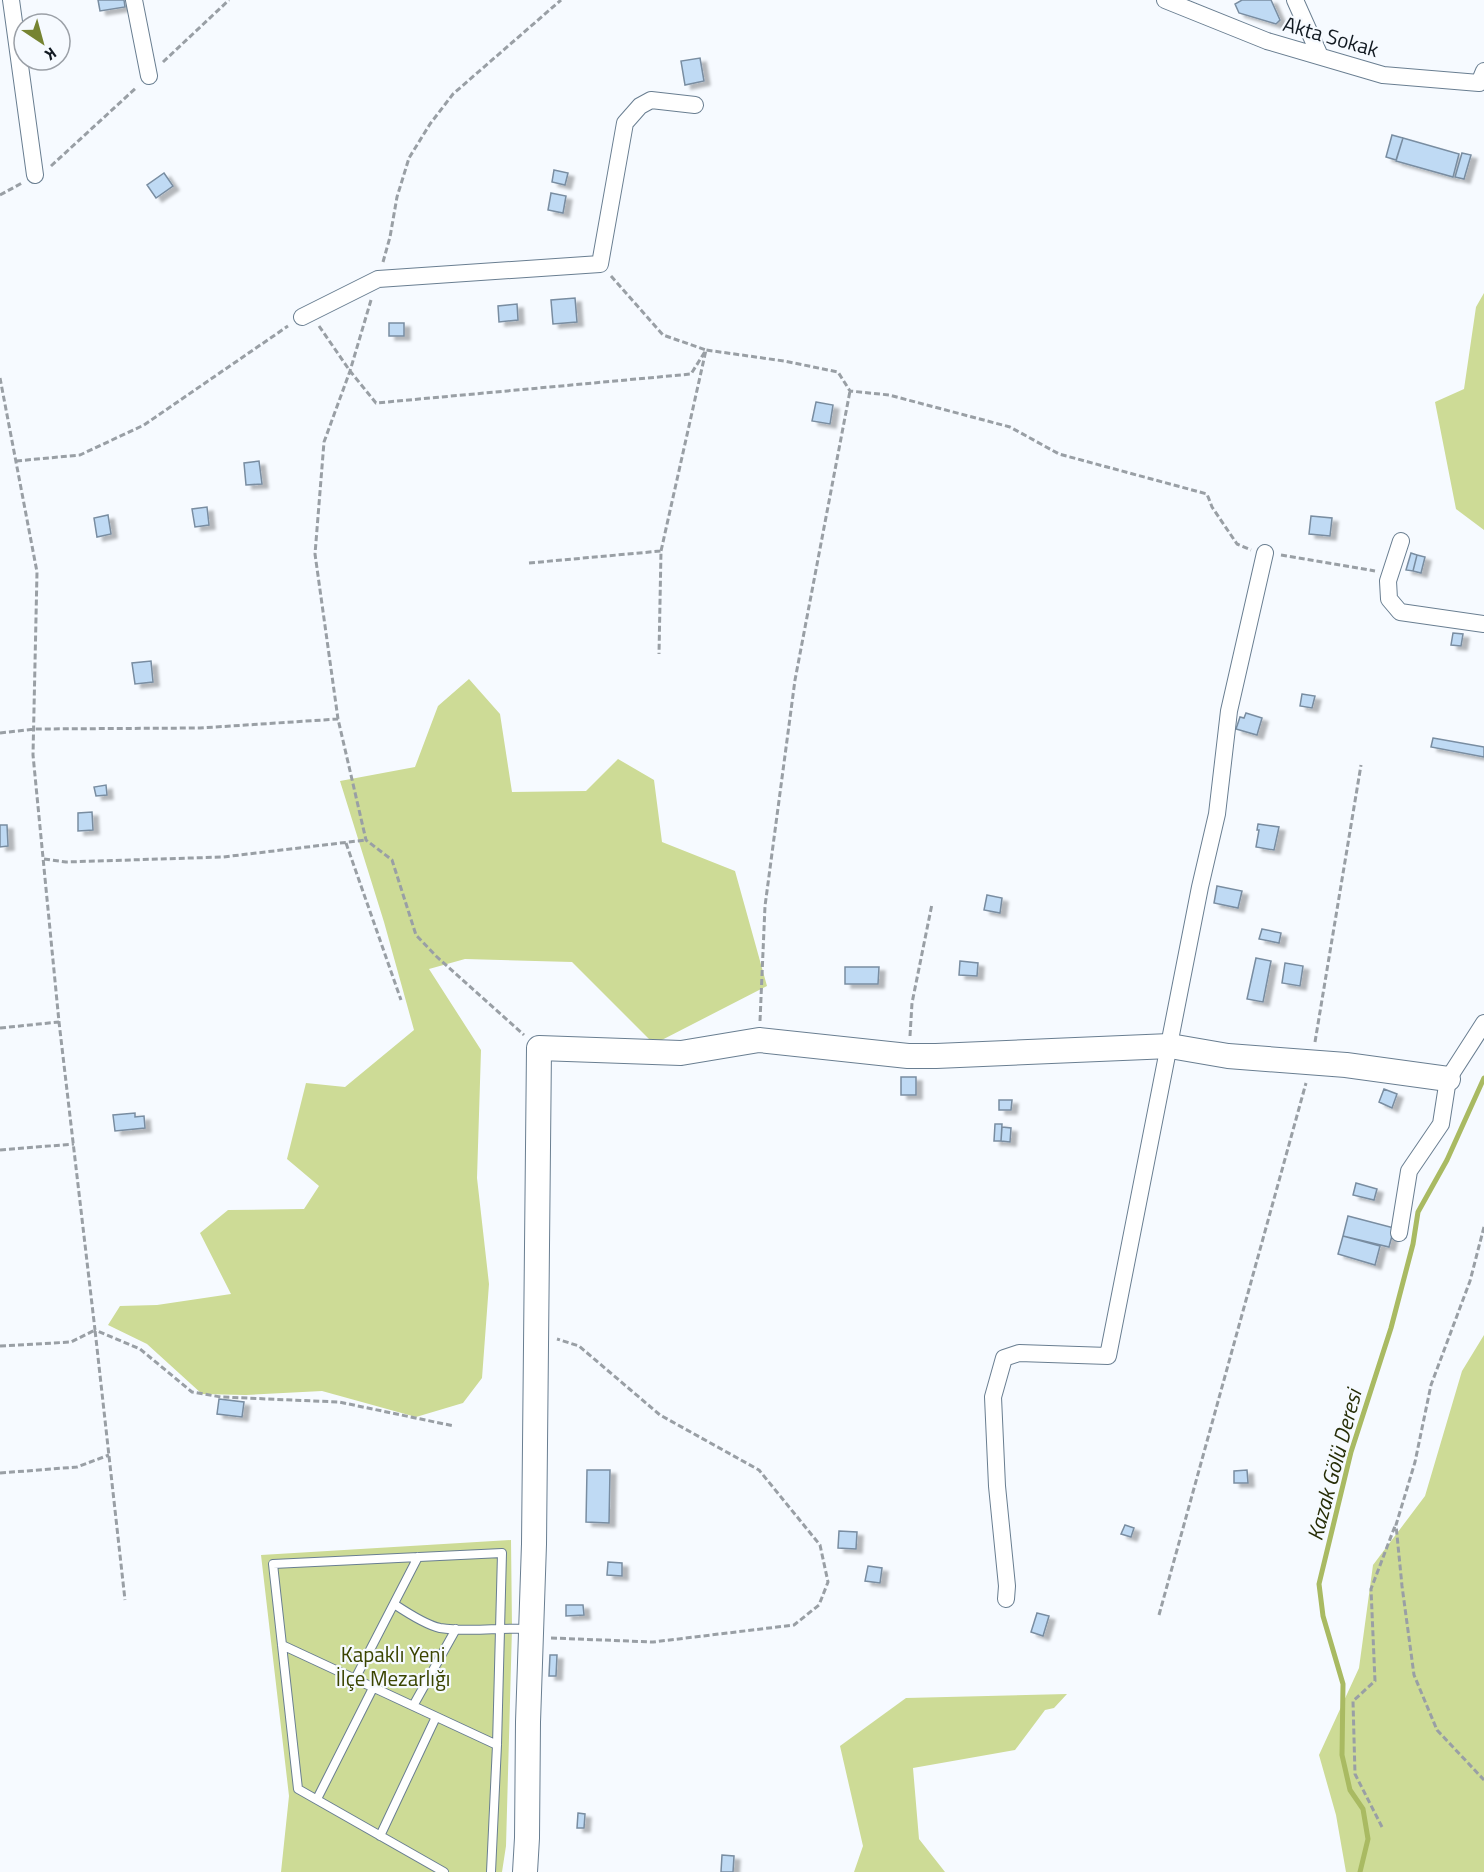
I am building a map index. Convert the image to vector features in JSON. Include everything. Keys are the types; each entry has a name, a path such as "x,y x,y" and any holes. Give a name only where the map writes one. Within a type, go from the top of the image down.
{"street":[{"path":"10,0 34,176"},
{"path":"134,0 149,76"},
{"name":"Akta Sokak","path":"1165,0 1267,41 1383,75 1479,83 1484,71"},
{"path":"1295,0 1320,56"},
{"path":"302,317 378,279 600,264 626,123 640,106 651,100 694,105"},
{"path":"1401,542 1388,581 1389,599 1400,612 1484,624"},
{"path":"1006,1599 993,1397 1004,1358 1019,1353 1108,1356 1200,887 1217,814 1229,711 1265,552"},
{"path":"1399,1233 1409,1171 1441,1124 1448,1079 1484,1023"},
{"path":"525,1872 532,1633 539,1048 681,1053 759,1040 908,1056 1170,1046 1228,1056 1346,1065 1448,1079"}],"lane":[{"path":"444,1872 298,1789 273,1564 502,1553 497,1745 490,1872"},
{"path":"355,1679 418,1557"},
{"path":"394,1604 438,1628 477,1631 500,1629 532,1633"},
{"path":"413,1706 456,1629"},
{"path":"282,1645 497,1745"},
{"path":"317,1799 373,1688"},
{"path":"380,1836 436,1716"}],"path":[{"path":"0,195 56,163 229,0"},
{"path":"539,1048 436,956 416,935 392,860 366,840 338,719 315,554 324,442 350,371 378,279 390,237 397,197 409,158 430,124 453,94 561,0"},
{"path":"600,264 663,335 705,350 838,372 850,391 795,680 765,906 759,1040"},
{"path":"16,461 80,456 144,425 302,317 320,326 350,371 376,403 691,374 705,350"},
{"path":"658,654 661,551 705,350"},
{"path":"0,378 37,572 33,754 59,1022 124,1600"},
{"path":"850,391 889,395 1010,427 1059,454 1207,494 1212,507 1237,544 1253,551 1374,571 1388,581"},
{"path":"529,563 661,551"},
{"path":"0,733 35,729 200,728 338,719"},
{"path":"1159,1615 1312,1062 1361,765"},
{"path":"44,859 66,862 223,857 366,840"},
{"path":"346,843 401,1000"},
{"path":"908,1056 912,1003 932,904"},
{"path":"0,1028 59,1022"},
{"path":"0,1150 74,1144"},
{"path":"1382,1827 1355,1774 1353,1701 1376,1681 1371,1589 1396,1525 1415,1462 1431,1385 1470,1281 1484,1227"},
{"path":"0,1346 71,1342 95,1330 140,1349 192,1392 220,1397 339,1402 454,1426"},
{"path":"532,1633 653,1642 794,1625 819,1605 828,1582 820,1545 759,1470 660,1416 579,1346 535,1333"},
{"path":"0,1473 77,1467 109,1455"},
{"path":"1396,1525 1414,1675 1437,1730 1484,1780"}],"green space":[{"path":"1484,293 1484,530 1456,509 1435,402 1464,389 1476,307"},
{"path":"469,679 500,714 512,792 586,791 618,759 654,780 662,842 735,871 767,986 654,1044 572,962 465,959 429,969 481,1050 477,1178 489,1284 482,1378 463,1403 416,1417 322,1391 246,1395 202,1394 147,1344 108,1325 120,1306 157,1305 231,1294 200,1233 228,1210 304,1209 319,1186 287,1159 306,1083 345,1087 414,1030 384,922 340,781 415,767 438,706"},
{"path":"1484,1335 1484,1872 1346,1872 1336,1815 1319,1755 1359,1668 1373,1565 1425,1496 1462,1371"},
{"name":"Kapaklı Yeni İlçe Mezarlığı","path":"511,1540 512,1628 506,1846 502,1872 281,1872 289,1796 261,1555"},
{"path":"1067,1694 1054,1708 1045,1710 1015,1750 913,1768 919,1839 945,1872 854,1872 863,1846 840,1746 906,1698"}],"building":[{"path":"98,0 124,0 125,7 100,11"},
{"path":"1242,0 1271,0 1280,20 1276,24 1239,13 1235,4"},
{"path":"700,58 704,81 685,85 681,61"},
{"path":"1392,135 1403,138 1396,160 1386,157"},
{"path":"1403,138 1459,154 1453,177 1396,161"},
{"path":"1462,153 1471,155 1464,179 1455,177"},
{"path":"554,170 568,173 565,185 552,182"},
{"path":"164,173 173,186 156,198 147,185"},
{"path":"551,193 566,196 563,213 548,210"},
{"path":"575,298 577,322 553,324 551,300"},
{"path":"517,304 518,320 499,322 498,306"},
{"path":"389,323 404,323 404,336 389,336"},
{"path":"816,402 833,405 830,424 812,421"},
{"path":"259,461 262,484 246,485 244,463"},
{"path":"207,507 209,525 195,527 192,509"},
{"path":"108,515 111,534 97,537 94,518"},
{"path":"1311,516 1332,518 1330,536 1309,534"},
{"path":"1411,553 1417,555 1413,571 1406,570"},
{"path":"1417,555 1425,557 1421,573 1413,571"},
{"path":"1453,633 1463,634 1461,646 1451,645"},
{"path":"151,661 153,682 135,684 132,663"},
{"path":"1302,694 1315,696 1312,708 1300,706"},
{"path":"1246,713 1262,718 1257,735 1236,729 1240,717 1244,718"},
{"path":"1433,738 1484,747 1484,757 1431,747"},
{"path":"106,785 107,795 96,796 94,787"},
{"path":"92,812 93,830 78,831 78,813"},
{"path":"1258,824 1279,827 1274,850 1256,847"},
{"path":"0,825 7,825 8,846 0,847"},
{"path":"1217,886 1242,891 1238,908 1214,903"},
{"path":"987,895 1002,898 1000,913 984,910"},
{"path":"1262,929 1281,933 1279,943 1259,939"},
{"path":"1256,958 1271,961 1263,1002 1247,999"},
{"path":"960,961 978,963 977,976 959,975"},
{"path":"1285,963 1303,966 1300,986 1282,983"},
{"path":"845,967 879,967 878,984 845,984"},
{"path":"901,1077 916,1077 916,1095 901,1095"},
{"path":"1384,1089 1397,1094 1392,1108 1379,1102"},
{"path":"999,1100 1012,1100 1011,1110 999,1110"},
{"path":"135,1113 135,1117 144,1116 145,1128 115,1131 113,1115"},
{"path":"995,1124 1002,1124 1001,1141 994,1141"},
{"path":"1002,1127 1011,1128 1010,1142 1001,1141"},
{"path":"1356,1183 1377,1189 1374,1200 1353,1195"},
{"path":"1348,1216 1394,1228 1389,1247 1343,1236"},
{"path":"1343,1236 1380,1246 1375,1265 1338,1254"},
{"path":"219,1399 244,1402 242,1417 217,1414"},
{"path":"587,1470 610,1470 609,1523 586,1522"},
{"path":"1247,1470 1248,1483 1234,1483 1234,1471"},
{"path":"1125,1525 1134,1528 1131,1537 1121,1534"},
{"path":"839,1531 857,1532 856,1549 838,1548"},
{"path":"608,1562 622,1563 622,1576 607,1575"},
{"path":"868,1566 882,1568 880,1583 865,1581"},
{"path":"566,1605 583,1605 584,1615 566,1616"},
{"path":"1037,1613 1049,1616 1043,1636 1031,1632"},
{"path":"550,1655 557,1655 556,1676 549,1676"},
{"path":"578,1813 585,1814 584,1828 577,1828"},
{"path":"722,1855 734,1856 733,1872 721,1872"}],"waterway":[{"name":"Kazak Gölü Deresi","path":"1360,1872 1368,1839 1363,1809 1350,1790 1342,1755 1343,1684 1323,1616 1319,1584 1351,1452 1391,1328 1413,1244 1418,1212 1447,1160 1484,1078"}]}
